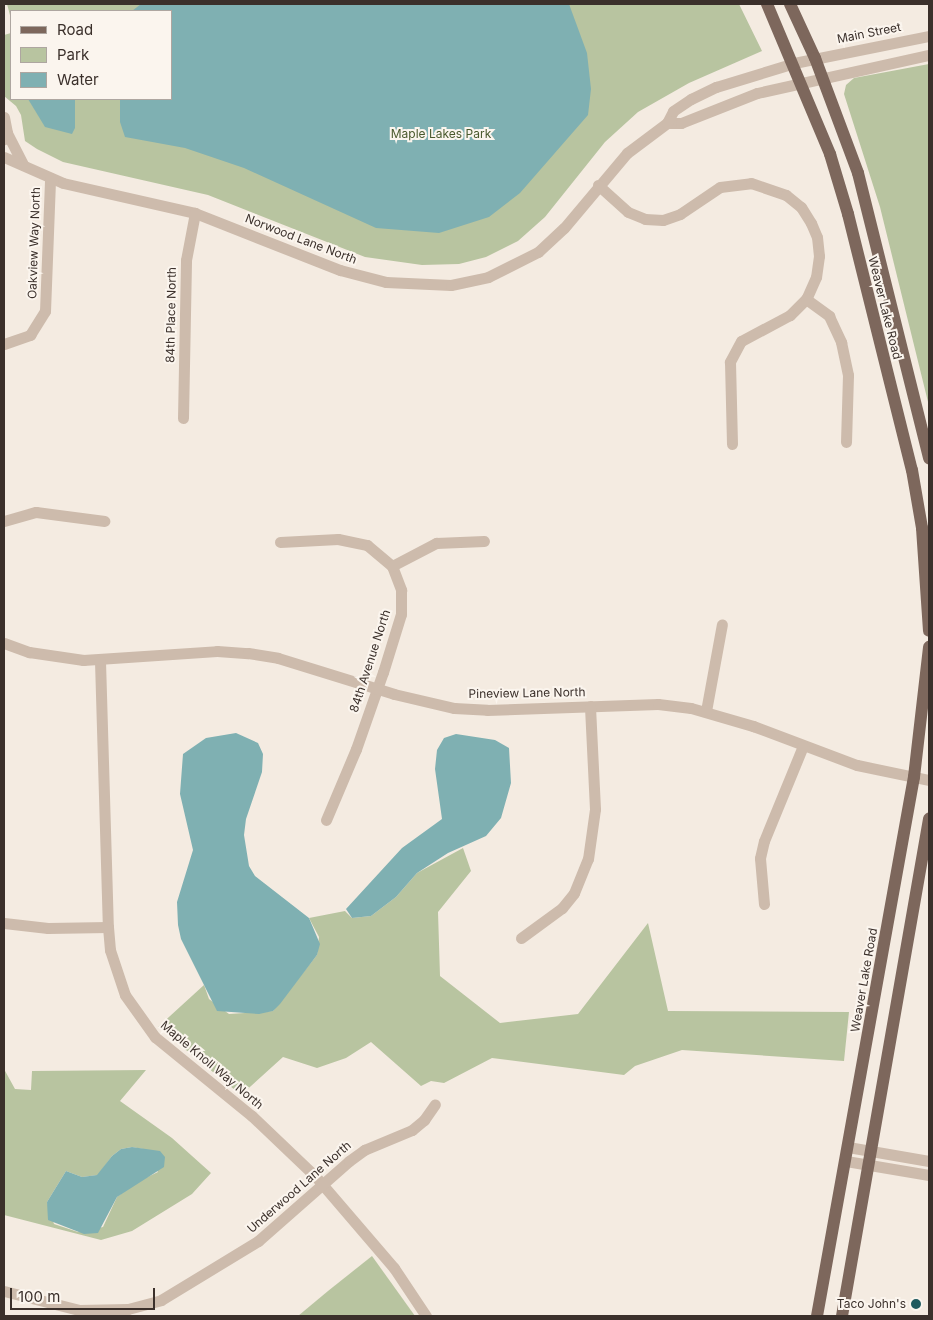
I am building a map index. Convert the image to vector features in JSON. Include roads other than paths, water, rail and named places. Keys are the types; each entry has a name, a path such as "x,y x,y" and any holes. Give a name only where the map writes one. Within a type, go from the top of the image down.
{"main road":[{"name":"Weaver Lake Road","path":"767,4 794,63 830,154 848,214 912,470 922,528 929,630"},
{"name":"Weaver Lake Road","path":"790,4 815,58 858,173 929,458"},
{"name":"Weaver Lake Road","path":"817,1316 914,777 929,647"},
{"path":"842,1316 929,819"}],"street":[{"name":"Main Street","path":"815,58 929,36"},
{"path":"822,78 929,55"},
{"name":"Norwood Lane North","path":"4,157 50,178 195,213 340,270 386,282 450,285 488,277 538,252 564,228 598,185 627,153 666,123 673,111 699,95 794,63 815,58"},
{"name":"Norwood Lane North","path":"666,123 681,123 756,93 822,78"},
{"path":"4,117 5,136 23,165"},
{"name":"Oakview Way North","path":"4,344 30,335 45,311 50,178"},
{"path":"598,185 628,212 645,219 663,220 680,214 704,196 735,184 764,186 786,195 801,208 817,237 816,277 806,299 790,315 741,341 734,352 730,362 732,444"},
{"name":"84th Place North","path":"183,418 186,260 195,213"},
{"path":"806,299 828,316 840,342 848,375 846,442"},
{"path":"4,521 36,512 104,521"},
{"name":"84th Avenue North","path":"280,542 353,541 380,552 392,566 401,590 402,606 377,688 347,773 326,820"},
{"path":"392,566 436,543 484,541"},
{"path":"706,711 722,624"},
{"name":"Pineview Lane North","path":"4,643 60,658 100,661 217,651 248,653 285,660 377,688 454,708 487,710 658,704 706,711 857,765 929,780"},
{"name":"Maple Knoll Way North","path":"100,661 108,927 116,973 133,1010 155,1037 285,1146 322,1184 394,1268 426,1316"},
{"path":"521,938 562,908 578,885 588,859 595,809 590,706"},
{"path":"764,904 760,858 764,841 803,746"},
{"path":"4,923 48,928 108,927"},
{"name":"Underwood Lane North","path":"4,1291 79,1313 128,1309 177,1293 258,1241 322,1184 364,1150 412,1130 424,1120 435,1104"},
{"path":"848,1147 929,1161"},
{"path":"846,1161 929,1175"}],"water":[{"name":"Maple Lakes Park","path":"141,4 569,4 587,53 591,89 588,115 520,193 489,217 439,233 376,228 244,168 185,148 125,137 120,122 120,100 172,100 172,10 133,10"},
{"path":"29,100 75,100 75,128 72,134 45,127"},
{"path":"236,733 258,743 263,754 262,772 246,819 244,835 249,866 255,876 309,918 320,944 317,955 280,1004 273,1011 259,1014 217,1011 181,939 178,925 177,902 193,850 180,794 183,754 206,738"},
{"path":"456,734 495,740 509,748 511,783 501,818 486,836 448,853 417,873 396,897 371,916 352,918 346,909 402,848 442,819 435,769 437,750 444,738"},
{"path":"132,1147 160,1151 165,1157 164,1167 117,1197 98,1233 84,1234 48,1220 47,1202 66,1171 82,1177 97,1175 112,1156 121,1149"}],"place":[{"name":"Taco John's","path":"916,1304"}]}
